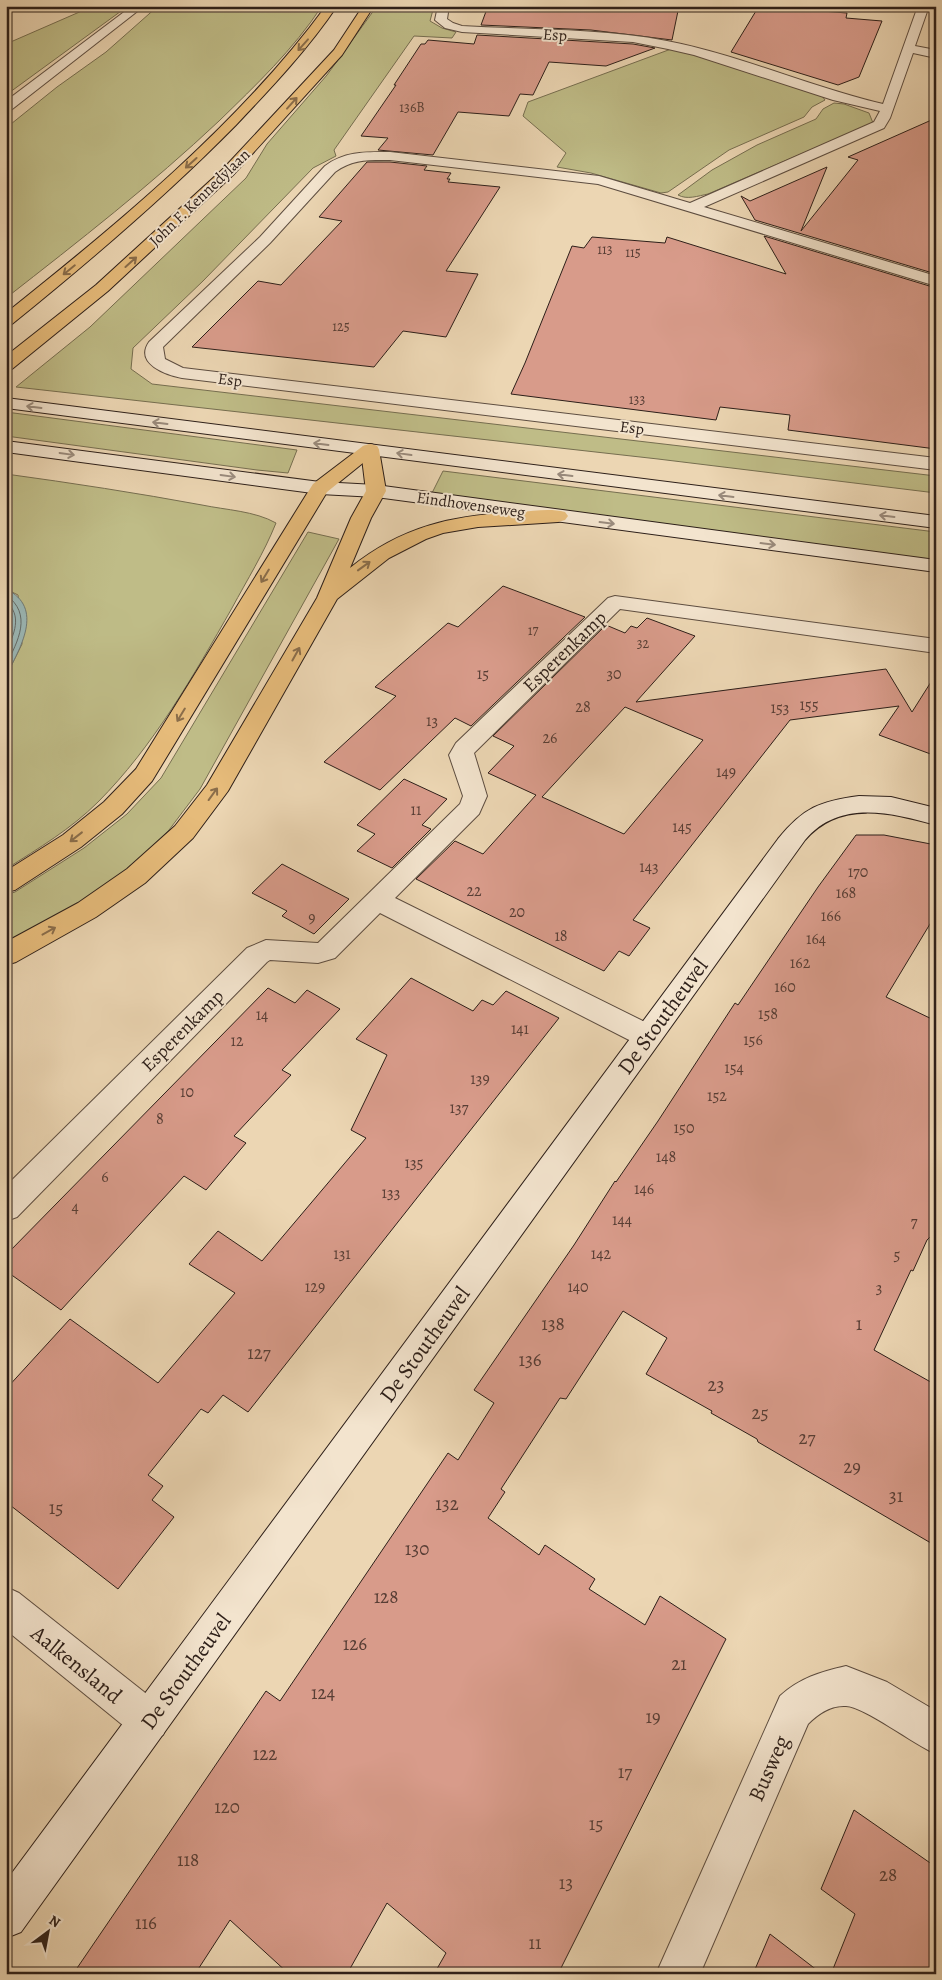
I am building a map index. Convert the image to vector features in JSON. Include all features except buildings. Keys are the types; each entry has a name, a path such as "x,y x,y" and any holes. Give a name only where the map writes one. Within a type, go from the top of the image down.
{"main road":[{"name":"John F. Kennedylaan","path":"6,321 105,241 197,158 308,40 332,6"},
{"name":"John F. Kennedylaan","path":"6,366 102,288 183,216 228,172 338,52 369,6"},
{"path":"6,883 72,841 112,808 144,775 320,488 370,450 376,491 358,524 327,598 216,791 184,832 136,876 94,905 6,955"},
{"path":"327,598 373,560 401,542 426,531 457,523 487,519 558,516"}],"street":[{"path":"6,108 139,6"},
{"name":"Esp","path":"444,6 441,20 449,26 462,29 633,39 668,45 698,52 837,97 886,109"},
{"path":"690,208 879,125 884,118 924,6"},
{"path":"910,49 936,54"},
{"name":"Esp","path":"936,281 599,180 390,156 366,156 342,160 330,169 263,242 155,346 153,354 157,363 182,373 936,464"},
{"path":"6,403 936,522"},
{"name":"Eindhovenseweg","path":"13,447 320,488 376,491 936,566"},
{"name":"Esperenkamp","path":"6,1207 256,955 266,950 326,951 378,901 474,802 475,796 462,756 464,749 615,602 936,646"},
{"name":"De Stoutheuvel","path":"6,1917 647,1036 787,845 803,826 827,811 844,806 865,805 903,808 936,817"},
{"path":"378,901 647,1036"},
{"name":"Aalkensland","path":"6,1606 149,1721"},
{"name":"Busweg","path":"678,1974 794,1710 801,1703 808,1697 823,1691 846,1686 872,1696 936,1734"}],"shaded area":[{"path":"89,6 128,6 6,95 6,44 84,10"},
{"path":"158,6 322,6 286,52 219,121 141,190 6,298 6,128 57,87 106,52"},
{"path":"377,6 434,6 430,21 442,28 456,32 452,38 414,36 334,150 336,156 313,168 203,281 133,348 131,369 152,384 936,476 936,493 658,459 16,387 90,327 246,178 267,144 327,75"},
{"path":"671,49 694,54 822,96 825,100 812,107 804,117 729,150 668,192 661,193 591,173 557,167 566,153 523,116 528,102"},
{"path":"834,103 844,104 869,113 873,123 708,194 696,197 678,195 712,170 757,145 816,119 823,109"},
{"path":"6,412 297,450 288,473 257,470 6,436"},
{"path":"443,471 936,532 936,561 430,497"},
{"path":"6,474 240,511 276,523 255,566 203,659 155,734 137,758 88,812 54,838 6,869 6,676 22,644 18,595 6,589"},
{"path":"308,532 339,539 200,789 169,830 124,874 80,906 6,941 6,895 15,892 84,848 127,814 161,778"}],"water":[{"path":"6,589 18,597 27,617 22,641 6,676"}]}
